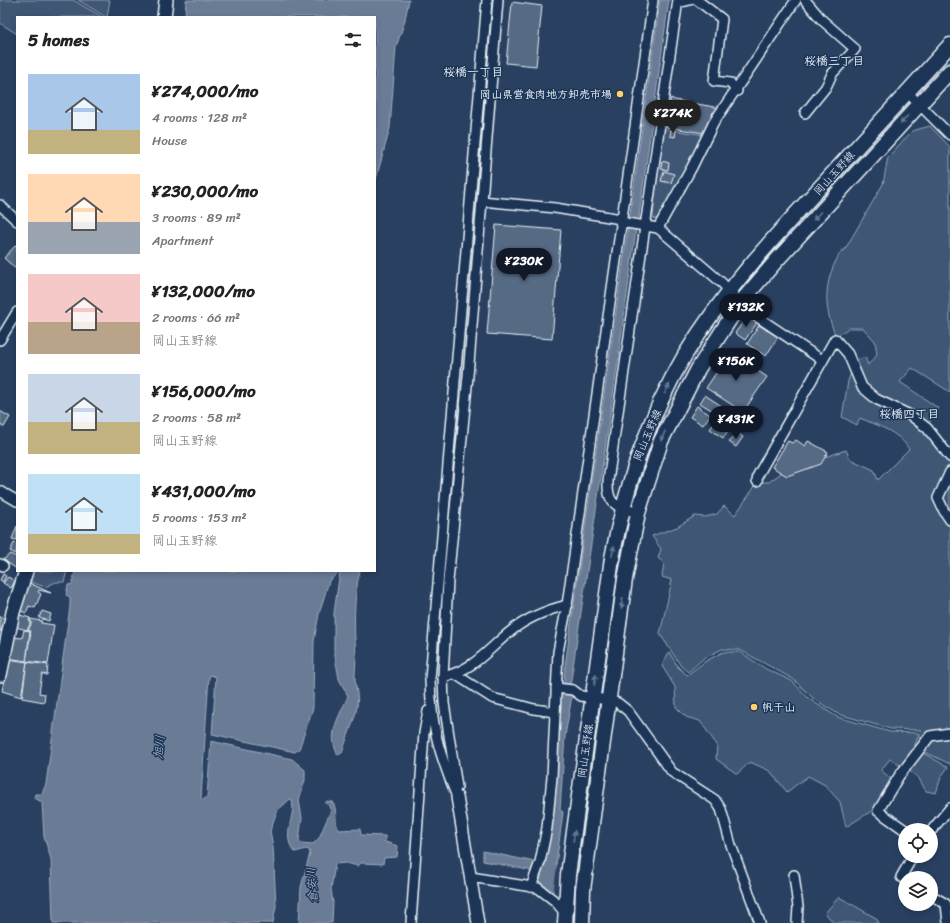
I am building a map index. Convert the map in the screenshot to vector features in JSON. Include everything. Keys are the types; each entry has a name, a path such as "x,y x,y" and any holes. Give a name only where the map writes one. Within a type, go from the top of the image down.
{"main road":[{"path":"164,16 166,0"},
{"name":"岡山玉野線","path":"565,914 568,875 612,558 622,508 633,468 665,394 684,356 729,290 950,45"},
{"name":"岡山玉野線","path":"582,923 583,890 625,579 638,513 661,441 679,403 701,363 740,303 776,260 950,71"},
{"path":"0,672 13,612 26,572"}],"street":[{"path":"457,797 441,756 433,729 430,702 432,651 487,0"},
{"path":"478,923 457,797 456,779 444,703 443,677 448,581 468,376 498,0"},
{"path":"531,887 540,862 547,828 555,712 559,688 558,652 567,604 653,0"},
{"path":"638,513 622,508 612,502 608,495 608,481 642,226 678,1 690,0"},
{"path":"697,0 722,19 714,81 730,83 737,90"},
{"path":"658,228 692,167 714,122 737,90 796,0"},
{"path":"805,0 822,20 856,49 832,74 826,87 805,114"},
{"path":"907,92 950,135"},
{"path":"482,201 555,208 658,228 729,290 747,310 822,360"},
{"path":"0,205 16,220"},
{"path":"0,340 16,314"},
{"path":"757,481 758,475 835,339 848,354 862,387 876,399 910,415 927,428 950,457"},
{"path":"950,472 938,498 950,520"},
{"path":"0,492 16,500"},
{"path":"443,677 456,674 472,665 511,631 526,621 549,609 567,604"},
{"path":"456,674 492,698 534,709 555,712"},
{"path":"559,688 572,690 581,696 618,703 628,711 672,772 715,800 721,808 731,845 760,923"},
{"path":"411,923 424,733 430,702"},
{"path":"898,825 878,811 899,776 930,736 950,733"},
{"path":"938,823 950,808"},
{"path":"794,875 798,907 797,923"},
{"path":"470,877 542,890 565,914"},
{"path":"938,899 946,904 948,923"}],"shaded area":[{"path":"0,0 73,0 100,16 16,16 16,33 0,23"},
{"path":"78,0 110,0 107,16 104,16"},
{"path":"930,126 950,147 950,392 912,368 900,382 938,408 929,423 950,450 950,764 925,752 918,746 921,730 891,729 838,714 813,698 793,679 740,650 722,649 704,658 688,672 681,666 660,634 672,580 662,577 664,563 658,558 661,549 652,536 677,527 695,516 705,517 717,514 724,506 735,515 758,482 769,482 785,470 846,450 850,459 874,470 878,480 909,449 893,433 881,427 860,418 857,425 842,417 848,381 855,361 865,357 868,365 877,355 875,341 863,328 849,328 836,336 828,314 827,292 828,282 836,261 842,250 844,251 883,184 888,157 912,131"},
{"path":"664,129 705,135 670,202 658,218 655,219 653,218 658,163"},
{"path":"29,572 67,572 64,582 56,582 45,587 25,580"},
{"path":"669,652 678,667 687,675 706,661 723,652 740,652 766,669 792,681 809,699 837,717 890,732 919,733 915,745 923,753 948,767 941,777 936,793 926,791 918,777 890,759 881,770 891,779 873,810 846,827 840,802 825,785 808,776 787,792 770,771 750,762 737,774 716,759 717,745 700,721 686,717 676,707 675,687 662,666"},
{"path":"839,897 876,918 879,923 834,923 825,913"}],"water":[{"path":"186,0 409,0 404,24 396,47 390,128 376,179 376,16 185,16"},
{"path":"660,0 669,0 639,216 641,218 636,230 619,352 621,356 618,361 570,687 572,696 565,736 560,810 563,812 556,865 583,923 540,882 541,877 528,870 483,861 483,851 544,864 551,831 560,694 564,685 565,666 628,228 627,216 630,214"},
{"path":"75,572 339,572 329,581 319,614 314,641 313,708 299,749 295,752 212,734 216,677 211,675 209,677 201,798 203,800 207,797 211,741 292,759 305,770 305,780 299,800 302,818 299,840 301,843 313,844 319,838 331,810 330,806 325,803 327,801 332,802 334,805 336,812 336,823 339,830 360,829 361,835 385,836 385,842 398,846 397,857 384,858 383,864 361,863 358,866 346,863 335,864 331,889 333,902 332,923 299,923 301,887 310,853 309,850 306,849 295,852 291,846 289,833 293,807 292,800 290,799 277,811 270,831 273,846 276,906 273,923 53,923 51,859 44,837 42,802 34,798 35,794 42,794 46,784 70,606 70,597 66,595 68,585 72,584"},
{"path":"340,572 360,572 356,592 355,613 356,712 342,753 338,755 333,739 334,732 338,718 348,696 339,679 334,651 334,613"}],"pier":[{"path":"557,865 595,919 595,923 582,923 553,895"}],"building":[{"path":"512,2 542,6 536,66 506,63"},
{"path":"671,98 720,108 717,113 713,112 704,133 666,127"},
{"path":"671,130 676,131 675,137 670,136"},
{"path":"662,161 669,163 668,170 661,169"},
{"path":"664,171 674,174 671,183 661,181"},
{"path":"496,225 561,230 552,339 487,334"},
{"path":"16,245 16,269 4,258"},
{"path":"747,317 757,323 745,340 735,333"},
{"path":"759,325 778,337 766,356 747,344"},
{"path":"730,352 767,377 743,412 706,388"},
{"path":"705,395 729,411 724,418 700,403"},
{"path":"697,406 710,415 703,425 690,417"},
{"path":"0,411 10,417 4,427 0,425"},
{"path":"717,419 730,428 723,438 710,429"},
{"path":"736,432 743,437 736,447 729,442"},
{"path":"796,440 805,446 808,441 828,452 821,464 787,476 772,467 788,441 792,443"},
{"path":"16,529 16,540 12,539"},
{"path":"14,543 16,544 16,554 10,551"},
{"path":"10,554 16,557 16,568 3,560"},
{"path":"3,574 6,576 3,582 0,580"},
{"path":"8,577 15,581 11,588 3,583"},
{"path":"27,582 51,593 39,590 38,592 41,594 35,608 29,606 26,613 17,609"},
{"path":"42,611 51,614 49,621 39,618"},
{"path":"20,615 30,618 29,621 31,622 27,630 16,627"},
{"path":"0,616 7,620 0,632"},
{"path":"30,619 42,621 41,623 54,625 48,664 26,661 31,631 28,631 32,622"},
{"path":"24,630 30,631 26,661 8,658 13,637 22,638"},
{"path":"8,659 27,662 21,697 2,691"},
{"path":"27,662 48,665 47,675 42,674 39,693 45,694 44,702 22,698"}],"place":[{"name":"岡山県営食肉地方卸売市場","path":"620,94"},
{"name":"帆干山","path":"754,707"}],"district":[{"name":"桜橋三丁目","path":"834,61"},
{"name":"桜橋一丁目","path":"473,72"},
{"name":"桜橋四丁目","path":"909,414"}],"water label":[{"name":"旭川","path":"159,747"},
{"name":"倉安川","path":"312,885"}]}
